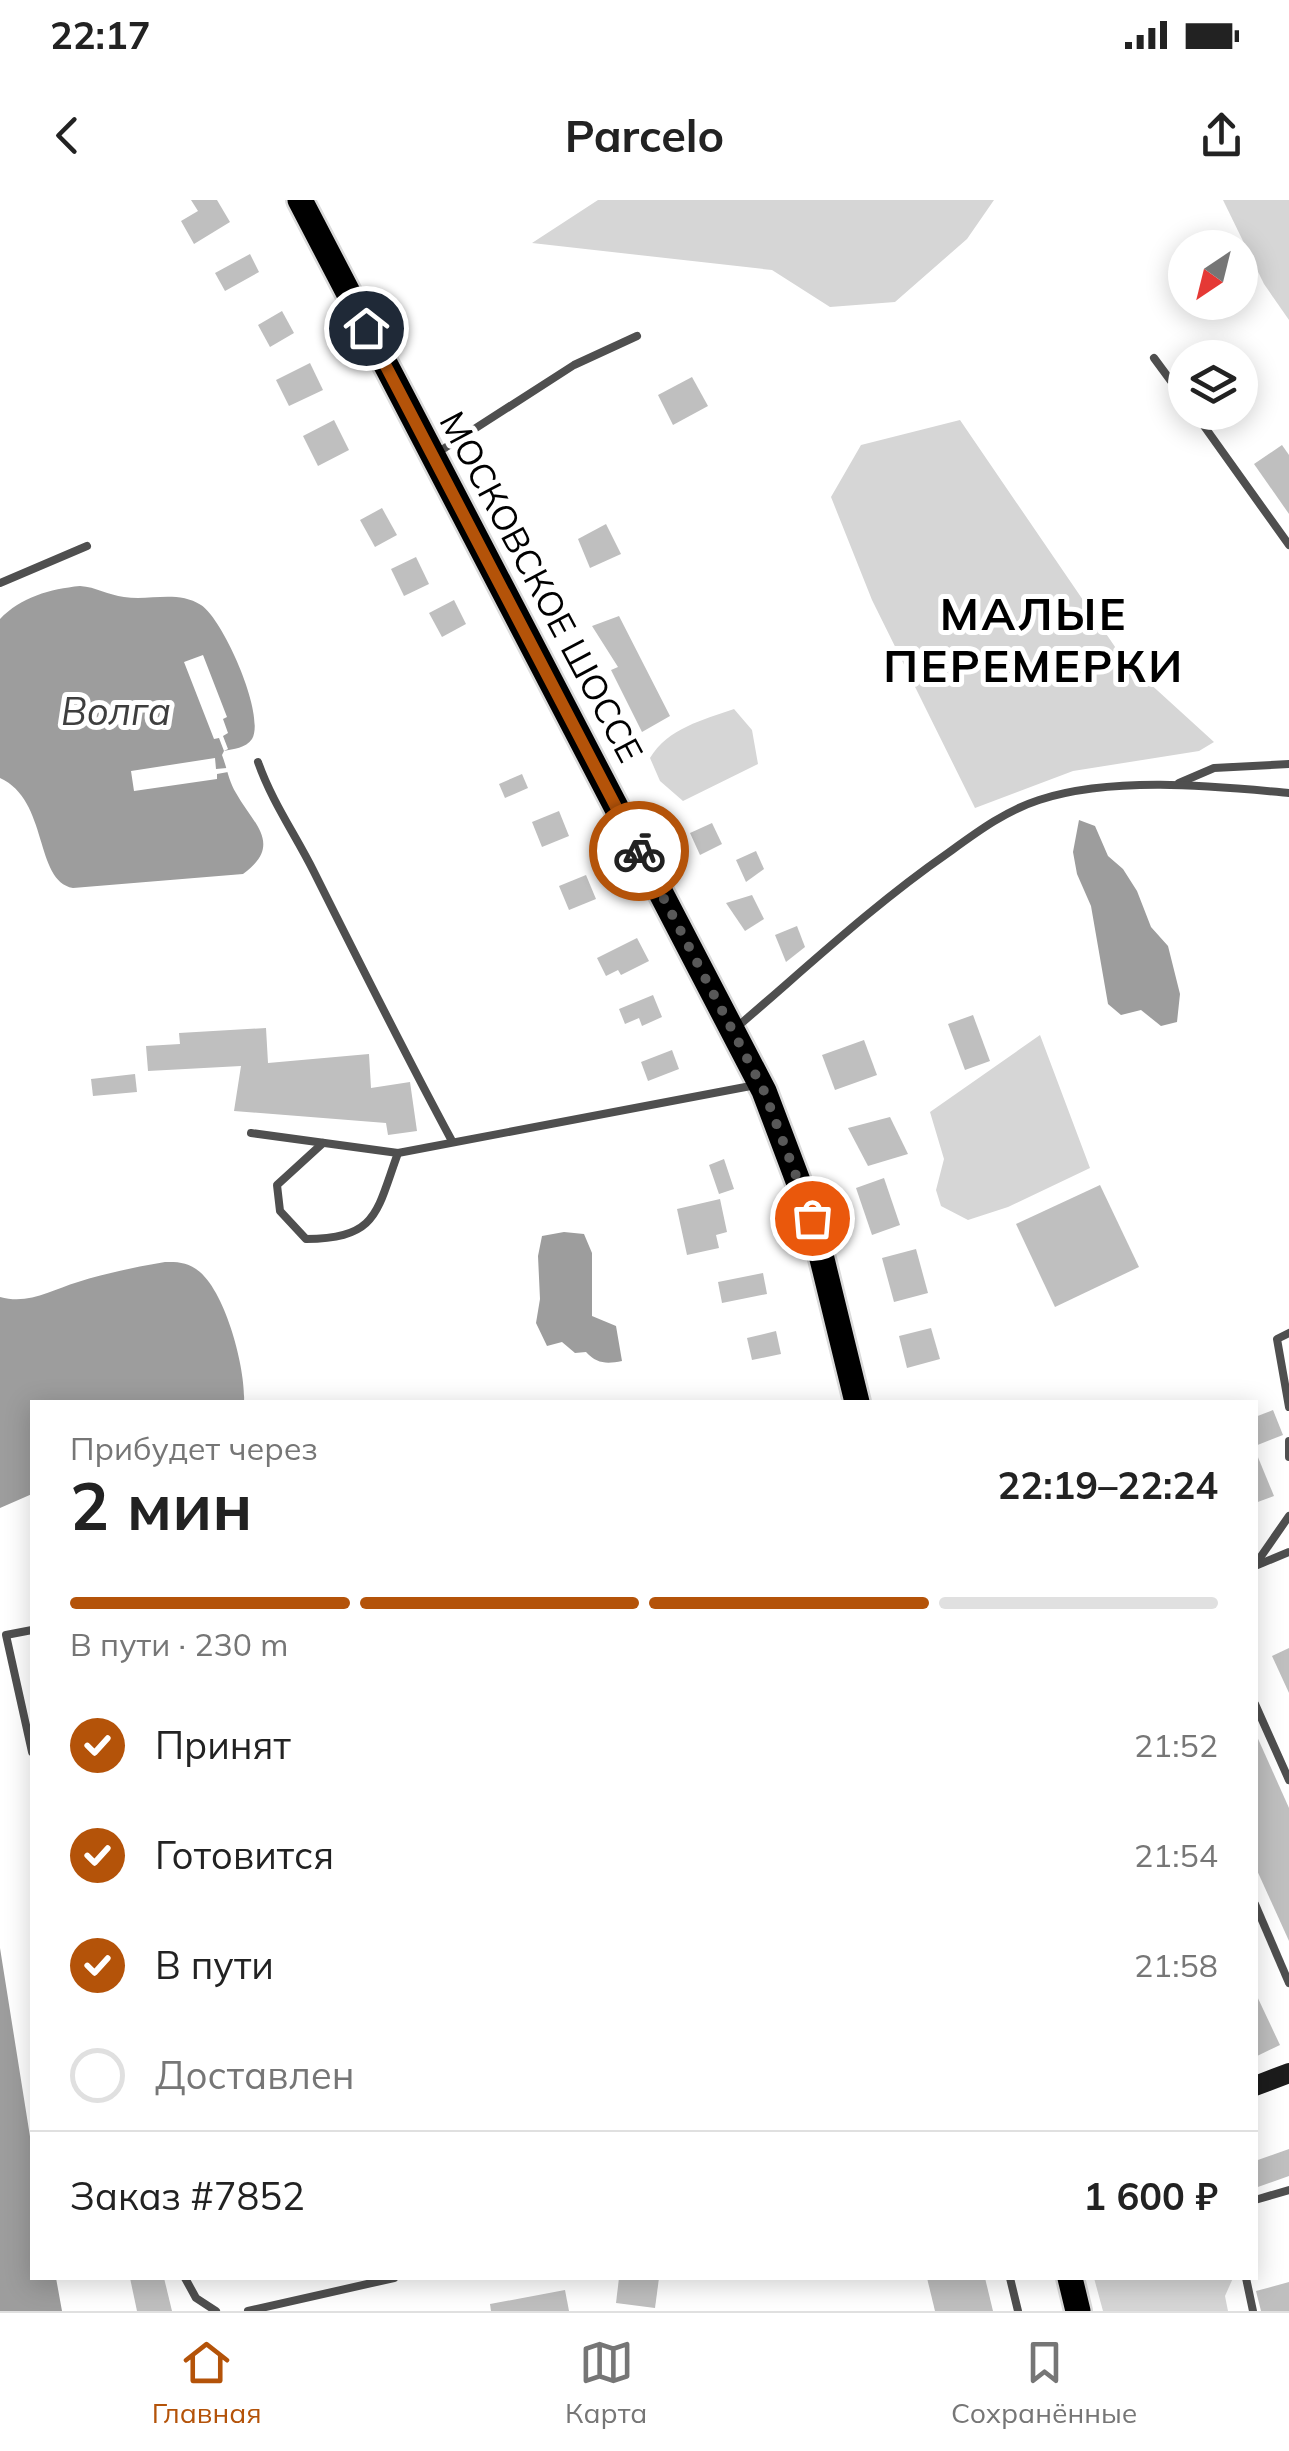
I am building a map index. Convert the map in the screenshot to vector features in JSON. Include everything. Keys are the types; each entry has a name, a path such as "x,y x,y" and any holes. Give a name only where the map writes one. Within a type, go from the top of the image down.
{"main road":[{"name":"МОСКОВСКОЕ ШОССЕ","path":"300,200 760,1084 812,1218 856,1400"},
{"path":"1070,2280 1078,2311"}],"street":[{"path":"1258,2085 1289,2074"}],"lane":[{"path":"433,455 574,365 637,336"},
{"path":"1154,358 1168,377"},
{"path":"1207,430 1289,545"},
{"path":"0,583 87,546"},
{"path":"258,762 269,795 312,867 452,1140"},
{"path":"1175,785 1214,768 1289,764"},
{"path":"733,1030 908,881 1015,809 1044,798 1175,785 1289,794"},
{"path":"251,1133 398,1153 760,1084"},
{"path":"323,1143 277,1185 280,1211 306,1239 341,1238 374,1218 398,1153"},
{"path":"1289,1333 1277,1339 1289,1407"},
{"path":"1289,1441 1289,1457"},
{"path":"1258,1562 1289,1516"},
{"path":"1258,1565 1289,1552"},
{"path":"30,1630 6,1635 30,1743"},
{"path":"1258,1711 1289,1780"},
{"path":"1258,1911 1289,1982"},
{"path":"1258,2199 1289,2190"},
{"path":"186,2280 196,2298 216,2311"},
{"path":"248,2311 385,2280"},
{"path":"1010,2280 1018,2311"},
{"path":"1246,2280 1253,2311"}],"shaded area":[{"path":"598,200 994,200 967,239 895,302 830,307 772,270 532,243"},
{"path":"1223,200 1289,200 1289,320 1258,272 1258,230 1238,230"},
{"path":"960,420 1124,660 1214,742 1199,751 1073,771 975,808 872,600 831,497 861,445"},
{"path":"734,709 752,730 758,764 683,801 660,781 650,758 676,732"},
{"path":"1040,1035 1090,1168 1008,1207 968,1220 941,1206 936,1190 944,1159 930,1112"},
{"path":"1095,2280 1232,2280 1225,2296 1228,2311 1103,2311"}],"water":[{"name":"Волга","path":"80,586 124,597 192,601 201,605 220,628 248,690 255,727 249,742 222,755 234,789 263,843 262,853 243,874 73,888 52,871 27,803 0,778 0,619 37,595"},
{"path":"1079,820 1095,826 1108,856 1123,869 1137,891 1151,927 1168,946 1180,994 1177,1022 1161,1026 1141,1010 1121,1015 1108,1004 1091,906 1077,874 1073,852"},
{"path":"584,1234 592,1253 592,1316 616,1326 622,1361 598,1361 586,1352 575,1353 562,1342 547,1346 536,1323 542,1236"},
{"path":"165,1262 192,1267 216,1293 232,1330 244,1400 30,1400 30,1495 0,1508 0,1297 30,1298 99,1276"},
{"path":"0,1948 30,2136 30,2280 56,2280 62,2311 0,2311"}],"pier":[{"path":"203,655 227,717 223,719 228,733 223,736 228,749 224,751 219,738 214,739 184,662"},
{"path":"215,758 216,769 227,768 228,772 217,774 217,779 134,791 131,771"}],"building":[{"path":"191,200 217,200 230,222 194,244 181,221 198,211"},
{"path":"250,254 259,272 225,291 215,273"},
{"path":"282,311 294,333 270,347 258,325"},
{"path":"310,363 323,390 289,406 276,380"},
{"path":"692,377 708,406 673,425 658,395"},
{"path":"334,420 349,450 318,466 303,436"},
{"path":"1282,445 1289,455 1289,514 1254,464"},
{"path":"382,508 397,535 375,547 360,520"},
{"path":"606,524 621,554 590,568 578,539"},
{"path":"416,557 429,584 404,596 391,569"},
{"path":"454,600 466,624 442,637 429,613"},
{"path":"619,616 670,716 642,732 611,670 618,667 592,626"},
{"path":"522,774 528,788 505,798 499,784"},
{"path":"559,811 569,836 542,847 532,822"},
{"path":"712,823 722,844 700,855 690,833"},
{"path":"756,851 764,869 746,882 736,860"},
{"path":"586,875 596,899 569,910 559,886"},
{"path":"752,895 764,919 745,931 726,903"},
{"path":"797,926 805,947 786,962 775,935"},
{"path":"637,938 649,961 621,975 618,970 606,976 597,958"},
{"path":"653,995 662,1017 642,1026 639,1018 625,1024 619,1009"},
{"path":"973,1015 990,1061 965,1070 948,1024"},
{"path":"266,1028 268,1063 369,1054 371,1088 410,1082 417,1131 388,1135 386,1123 234,1111 241,1066 148,1071 146,1046 180,1044 179,1033"},
{"path":"864,1040 877,1075 835,1090 822,1055"},
{"path":"672,1050 679,1069 648,1081 641,1062"},
{"path":"135,1074 137,1092 93,1096 91,1079"},
{"path":"890,1117 908,1154 868,1166 848,1128"},
{"path":"724,1159 734,1189 719,1194 709,1165"},
{"path":"884,1178 900,1225 872,1235 856,1188"},
{"path":"1100,1185 1139,1267 1055,1307 1016,1224"},
{"path":"720,1199 727,1232 716,1235 719,1248 687,1255 677,1209"},
{"path":"916,1249 928,1293 894,1302 882,1258"},
{"path":"763,1273 767,1294 722,1303 718,1282"},
{"path":"931,1328 940,1359 907,1368 899,1336"},
{"path":"776,1331 781,1354 752,1360 747,1338"},
{"path":"1273,1410 1283,1435 1258,1445 1258,1416"},
{"path":"1258,1457 1274,1496 1258,1502"},
{"path":"1289,1648 1289,1693 1272,1656"},
{"path":"1258,1739 1289,1808 1289,1941 1258,1873"},
{"path":"1258,1998 1280,2045 1258,2056"},
{"path":"1289,2149 1289,2176 1258,2187 1258,2160"},
{"path":"130,2280 164,2280 172,2311 137,2311"},
{"path":"619,2280 659,2280 655,2308 616,2303"},
{"path":"927,2280 985,2280 993,2311 935,2311"},
{"path":"1289,2282 1289,2311 1261,2311 1256,2291"},
{"path":"565,2290 569,2311 491,2311 490,2304"}],"way so far":[{"path":"639,851 764,1091 812,1218"}],"district":[{"name":"МАЛЫЕ ПЕРЕМЕРКИ","path":"1034,640"}],"route":[{"path":"366,328 639,851"}]}
